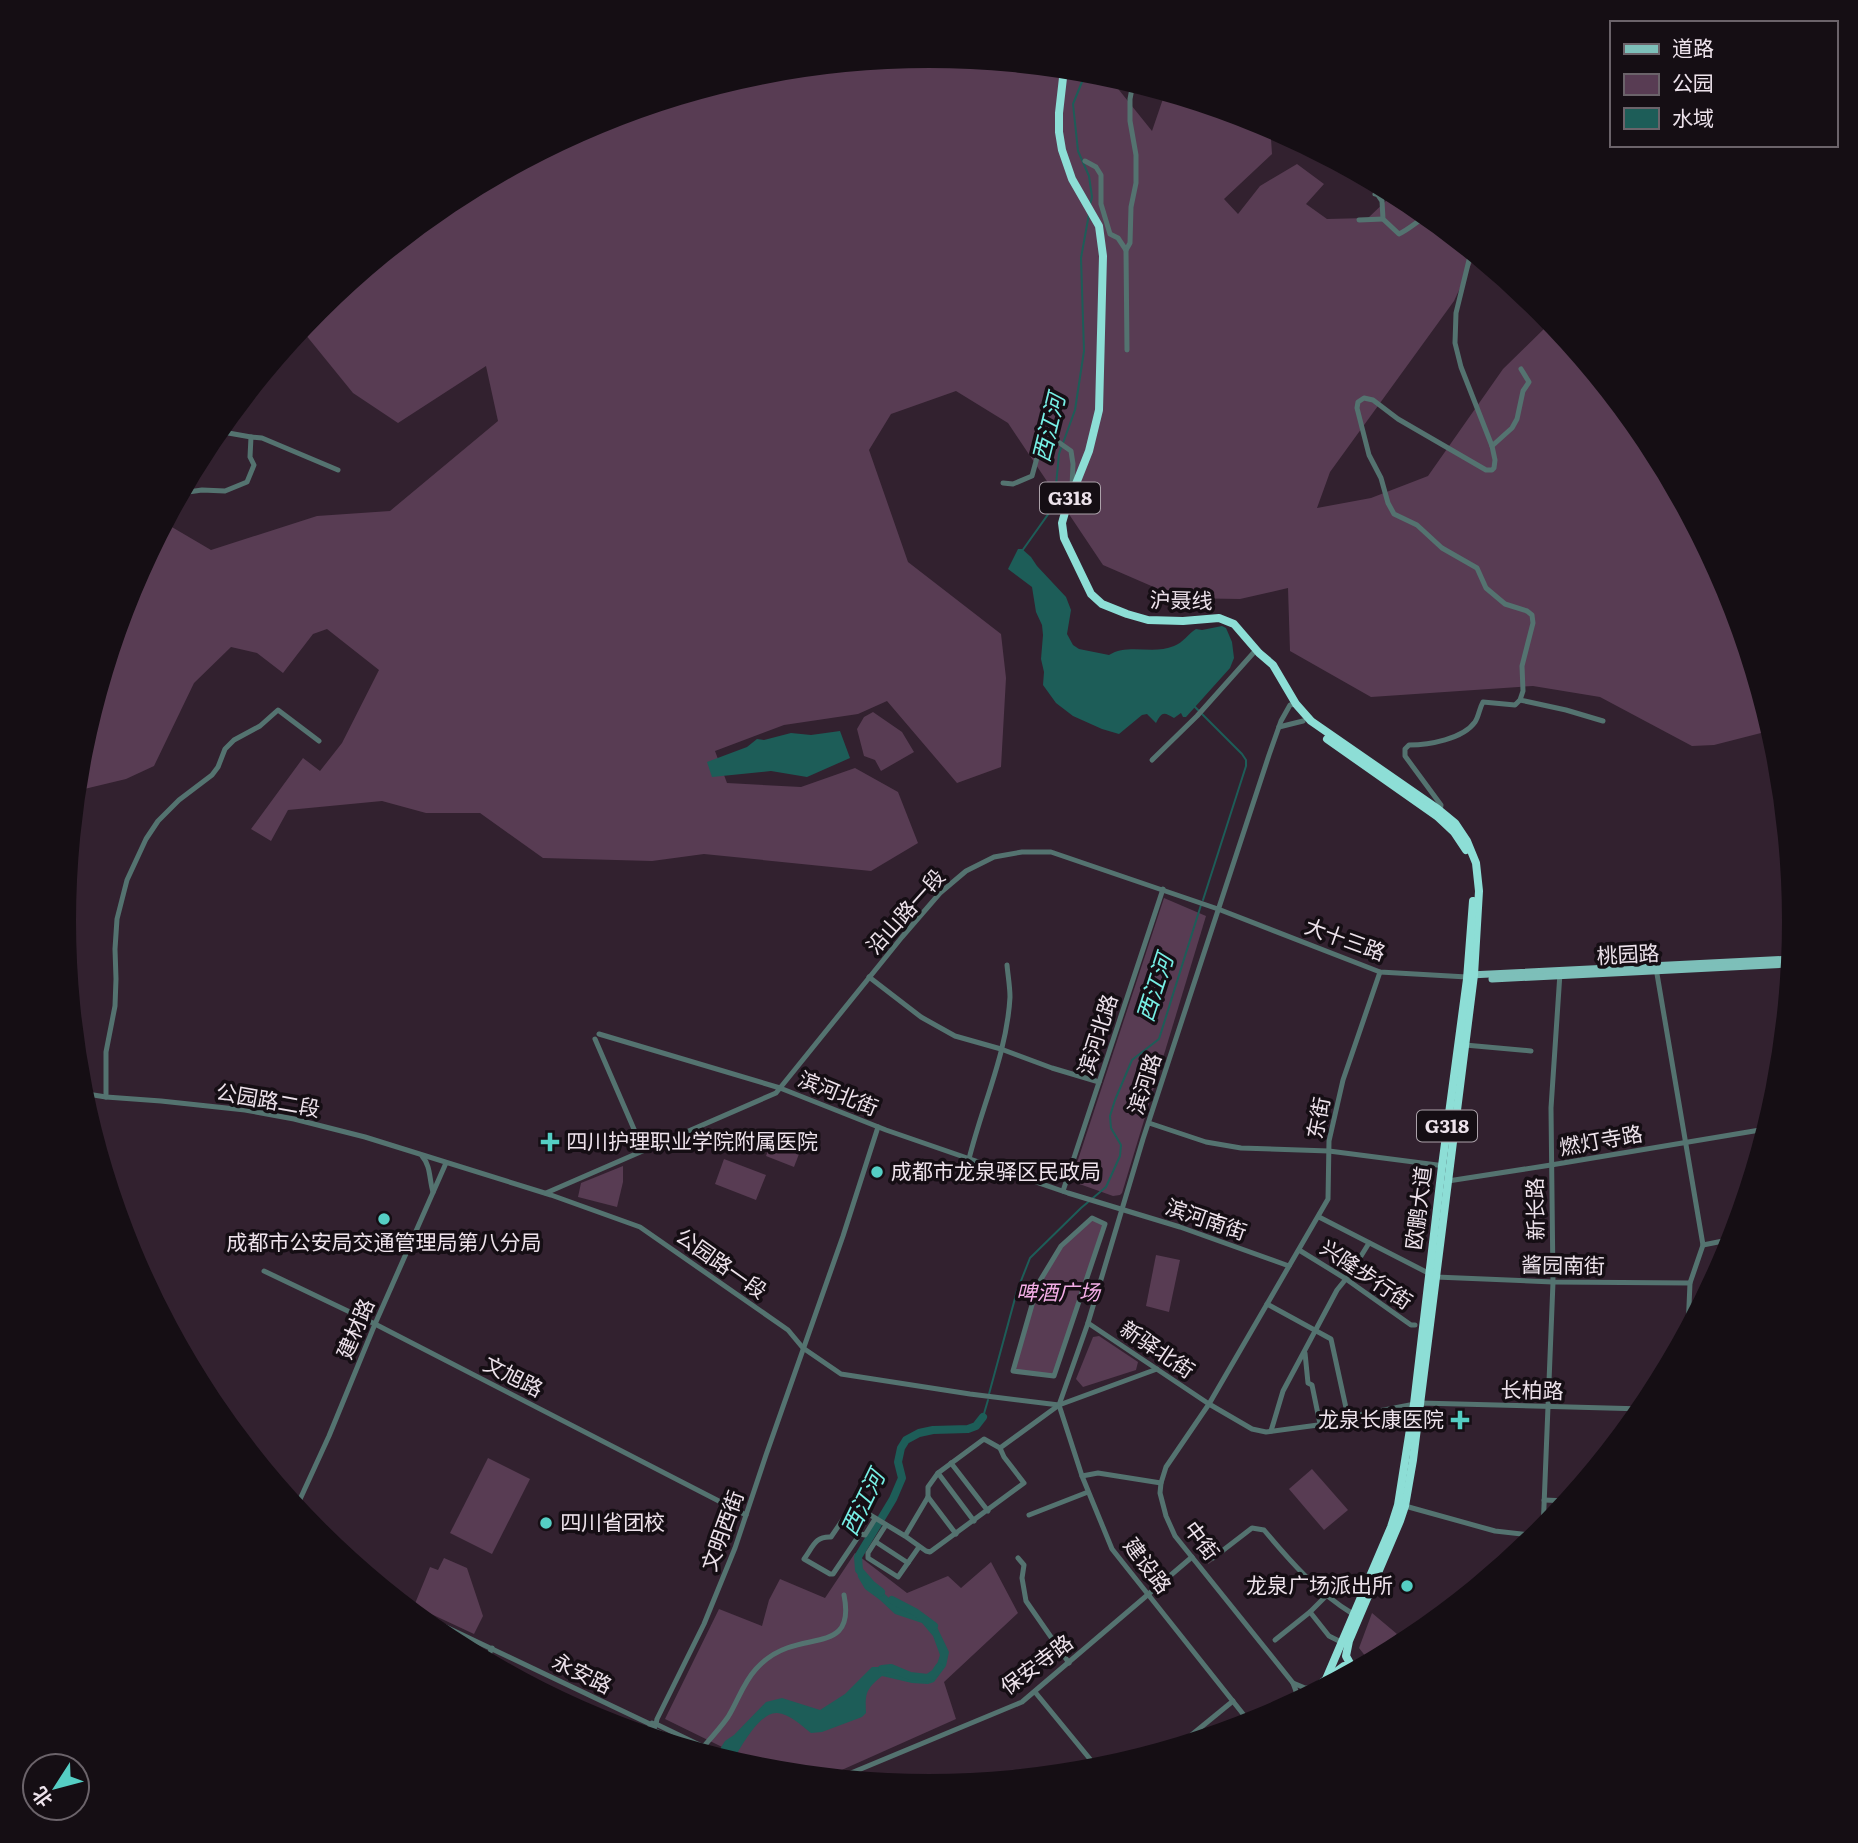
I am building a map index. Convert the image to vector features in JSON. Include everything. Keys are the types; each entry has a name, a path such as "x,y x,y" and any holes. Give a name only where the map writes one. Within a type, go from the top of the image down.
{"highway":[{"name":"沪聂线","path":"1063,80 1059,132 1066,165 1101,234 1103,256 1098,410 1089,451 1066,509 1062,531 1085,581 1102,604 1148,620 1183,621 1209,618 1223,619 1234,624 1273,665 1293,704 1311,721 1440,811 1462,832 1472,851 1478,873 1479,891 1470,977"},
{"name":"欧鹏大道","path":"1293,704 1303,721 1438,817 1462,842 1469,857 1474,878 1465,1045 1446,1166"},
{"name":"欧鹏大道","path":"1350,1663 1346,1656 1349,1641 1405,1506 1413,1460 1432,1275 1470,977"},
{"name":"欧鹏大道","path":"1327,1675 1391,1527 1398,1505 1417,1404"}],"main road":[{"path":"1656,968 1781,959"},
{"name":"桃园路","path":"1470,977 1780,964"}],"street":[{"path":"1127,350 1126,250 1130,243 1131,207 1136,183 1136,155 1130,121 1131,93"},
{"path":"1085,161 1096,167 1101,175 1101,204 1111,234 1118,238 1126,250"},
{"path":"1379,197 1383,219 1399,233 1410,229 1417,222"},
{"path":"1093,216 1101,204"},
{"path":"1359,220 1383,219"},
{"path":"1440,811 1441,805 1405,756 1405,749 1409,745 1433,743 1459,736 1477,720 1483,702 1515,705 1520,700 1523,691 1522,666 1533,623 1532,615 1505,604 1486,588 1477,568 1442,548 1417,525 1394,514 1369,455 1359,418 1358,402 1364,398 1373,400 1398,419 1489,471 1494,468 1492,446 1461,367 1455,343 1456,313 1469,261"},
{"path":"1492,446 1512,428 1517,418 1523,391 1529,382 1521,369"},
{"path":"230,433 262,438 338,470"},
{"path":"192,491 225,491 247,482 254,465 250,457 251,437"},
{"path":"1003,483 1013,484 1032,476 1038,454 1054,439 1071,452 1072,493"},
{"path":"1037,441 1048,442"},
{"path":"1152,760 1257,651"},
{"path":"1520,700 1603,721"},
{"name":"滨河路","path":"1059,1405 1088,1323 1149,1123 1279,726 1293,704"},
{"path":"106,1097 106,1052 117,979 115,949 118,910 127,880 146,839 170,808 212,775 225,750 234,740 260,726 278,710 319,741"},
{"path":"1279,726 1303,721"},
{"name":"沿山路一段","path":"780,1088 940,893 966,871 994,857 1021,852 1051,852 1182,897"},
{"name":"滨河北路","path":"1066,1192 1099,1082 1163,889"},
{"name":"大十三路","path":"1182,897 1380,972 1470,977"},
{"path":"969,1159 1001,1049 1010,994 1007,965"},
{"path":"1656,968 1703,1245 1689,1283 1688,1310"},
{"name":"东街","path":"1209,1404 1328,1199 1329,1141 1343,1080 1380,972"},
{"name":"新长路","path":"1544,1513 1553,1282 1551,1108 1560,973"},
{"path":"869,977 921,1017 955,1035 1099,1082"},
{"name":"滨河北街","path":"643,1150 597,1037 780,1088 878,1127 1112,1207"},
{"path":"1465,1045 1531,1051"},
{"path":"546,1193 776,1093 780,1088"},
{"name":"公园路二段","path":"94,1095 245,1110 295,1119 365,1137 446,1163"},
{"path":"1149,1123 1206,1142 1241,1148 1329,1150 1446,1166"},
{"name":"文明西街","path":"654,1724 704,1623 735,1548 878,1127"},
{"name":"燃灯寺路","path":"1444,1181 1551,1166 1756,1131"},
{"path":"422,1156 429,1167 433,1192"},
{"name":"公园路一段","path":"446,1163 546,1193 640,1227 788,1330 803,1348 841,1374 1059,1405"},
{"name":"建材路","path":"300,1498 446,1163"},
{"name":"滨河南街","path":"1112,1207 1180,1227 1289,1266"},
{"path":"1319,1217 1432,1275"},
{"path":"1092,1218 1105,1224 1054,1376 1013,1371 1038,1284 1061,1246 1092,1218"},
{"path":"1703,1245 1719,1242"},
{"path":"1271,1431 1283,1391 1337,1290 1369,1243"},
{"name":"兴隆步行街","path":"1299,1250 1411,1325 1415,1325"},
{"name":"文旭路","path":"264,1271 375,1324 746,1515"},
{"name":"酱园南街","path":"1432,1275 1553,1282 1689,1283"},
{"path":"1267,1304 1331,1339 1348,1417"},
{"name":"新驿北街","path":"1088,1323 1209,1404 1252,1429 1271,1431"},
{"path":"1305,1351 1308,1383 1312,1385 1320,1424"},
{"path":"1000,1448 1059,1405 1157,1369"},
{"path":"1082,1476 1098,1473 1161,1483 1166,1468 1209,1404"},
{"name":"长柏路","path":"1271,1431 1417,1404 1629,1409"},
{"name":"建设路","path":"1059,1405 1082,1476 1112,1549 1244,1714"},
{"path":"880,1521 865,1535 860,1534 833,1574 804,1559 817,1540 822,1536 831,1537 850,1509 857,1507 905,1536 919,1547 930,1552 1024,1483 1000,1448 984,1439 938,1473 928,1487 928,1497 905,1536"},
{"path":"951,1463 988,1511"},
{"path":"938,1473 974,1521"},
{"name":"中街","path":"1161,1483 1160,1493 1166,1516 1175,1536 1270,1644 1293,1683"},
{"path":"1029,1515 1088,1492"},
{"path":"928,1497 956,1534"},
{"path":"1544,1500 1555,1500"},
{"path":"1405,1506 1494,1531 1522,1534"},
{"path":"880,1521 876,1542 867,1553 868,1558 898,1577 919,1547"},
{"path":"1213,1558 1252,1528 1264,1530 1293,1565 1353,1614"},
{"path":"876,1542 908,1563"},
{"name":"保安寺路","path":"856,1771 1022,1702 1192,1557"},
{"path":"1018,1558 1024,1565 1022,1578 1026,1601 1069,1663"},
{"path":"1200,1567 1207,1562"},
{"path":"705,1745 729,1716 745,1684 757,1668 774,1654 789,1647 826,1640 836,1633 845,1622 847,1609 844,1595"},
{"path":"1270,1644 1327,1595"},
{"path":"1310,1612 1329,1636 1341,1642"},
{"name":"永安路","path":"454,1631 693,1741"},
{"path":"490,1652 492,1648"},
{"path":"1293,1683 1304,1688"},
{"path":"1293,1683 1296,1692"},
{"path":"1035,1692 1090,1759"},
{"path":"1195,1731 1233,1700"},
{"path":"651,1728 654,1724"},
{"path":"653,1728 654,1724"},
{"path":"654,1724 669,1734"}],"green space":[{"path":"873,70 985,70 1040,76 1119,90 1152,131 1162,101 1271,140 1272,154 1224,199 1238,214 1260,186 1297,164 1324,184 1306,204 1327,219 1368,218 1386,201 1471,264 1454,301 1330,472 1317,508 1371,498 1428,476 1503,369 1543,330 1606,402 1668,495 1717,595 1737,647 1761,733 1714,745 1692,746 1600,697 1533,686 1371,697 1290,651 1288,588 1240,599 1179,598 1103,565 1008,423 956,391 891,414 869,450 908,562 1001,634 1006,678 1001,767 957,783 887,701 858,714 784,725 715,751 727,783 801,787 855,768 898,792 918,843 871,871 704,854 652,861 543,858 480,813 426,813 382,801 288,810 271,841 251,829 303,758 320,771 342,743 379,670 327,629 313,634 283,673 257,653 231,647 194,683 154,766 126,779 87,788 105,701 121,647 141,595 173,528 211,550 317,516 390,511 498,421 486,366 398,423 353,393 308,337 326,318 366,280 455,212 552,156 602,133 708,97 818,76"},
{"path":"873,712 902,732 914,752 881,771 875,760 864,756 857,729 864,717"},
{"path":"1164,898 1206,916 1122,1193 1113,1196 1071,1181"},
{"path":"774,1135 802,1146 794,1167 766,1156"},
{"path":"724,1159 766,1175 756,1200 715,1184"},
{"path":"623,1166 623,1182 617,1207 578,1197 581,1183"},
{"name":"啤酒广场","path":"1092,1218 1105,1224 1054,1376 1013,1371 1038,1284 1061,1246"},
{"path":"1156,1255 1180,1260 1169,1312 1146,1306"},
{"path":"1099,1336 1138,1362 1136,1370 1083,1387 1076,1379 1093,1337"},
{"path":"488,1458 530,1479 492,1554 450,1533"},
{"path":"1312,1469 1348,1510 1324,1530 1289,1489"},
{"path":"855,1553 907,1593 948,1576 961,1588 991,1562 1018,1613 944,1682 956,1719 842,1770 730,1751 665,1719 719,1609 762,1626 769,1600 780,1579 825,1598"},
{"path":"444,1558 467,1568 483,1616 474,1634 433,1615 416,1602 430,1567 438,1570"},
{"path":"1372,1613 1397,1634 1364,1655 1359,1648"}],"water":[{"path":"1018,549 1031,557 1066,597 1071,610 1067,634 1073,645 1079,649 1109,655 1124,650 1158,650 1180,643 1196,629 1222,626 1226,628 1232,642 1234,658 1230,668 1186,717 1181,713 1174,718 1163,714 1156,723 1147,714 1142,715 1119,734 1073,716 1056,703 1043,685 1042,625 1036,612 1032,587 1008,569"},
{"path":"840,731 850,758 807,777 771,771 712,777 707,762 747,747 757,739 764,740 791,733 811,735"},
{"path":"857,1567 869,1584 937,1627 949,1652 946,1666 934,1682 912,1683 882,1676 868,1692 866,1713 862,1717 822,1732 811,1733 786,1715 770,1714 751,1732 738,1753 720,1749 766,1702 782,1698 820,1710 845,1694 872,1667 887,1667 904,1675 933,1676 940,1655 933,1636 922,1623 895,1614 865,1589 858,1577"}],"waterway":[{"name":"西江河","path":"1082,83 1073,104 1078,151 1089,176 1092,197 1090,205"},
{"name":"西江河","path":"1063,443 1075,410 1084,351 1081,258 1089,214"},
{"name":"西江河","path":"1022,551 1054,506 1061,448"},
{"name":"西江河","path":"1194,706 1246,760 1203,900"},
{"name":"西江河","path":"989,1394 1017,1291 1030,1258 1106,1187 1120,1156 1121,1145 1111,1128 1110,1116 1115,1100 1132,1060 1159,1039 1201,905"},
{"name":"西江河","path":"983,1417 988,1400"},
{"name":"西江河","path":"881,1592 859,1570 858,1557 893,1499 902,1478 898,1462 901,1448 906,1440 919,1433 968,1429 976,1426 983,1417"},
{"name":"西江河","path":"892,1600 934,1626"},
{"name":"西江河","path":"882,1669 891,1668 910,1676 928,1678 939,1667"}],"tunnel":[{"path":"1207,1562 1213,1558"}],"place":[{"name":"四川护理职业学院附属医院","path":"550,1142"},
{"name":"成都市龙泉驿区民政局","path":"877,1172"},
{"name":"成都市公安局交通管理局第八分局","path":"384,1219"},
{"name":"龙泉长康医院","path":"1460,1420"},
{"name":"四川省团校","path":"546,1523"},
{"name":"龙泉广场派出所","path":"1407,1586"}]}
